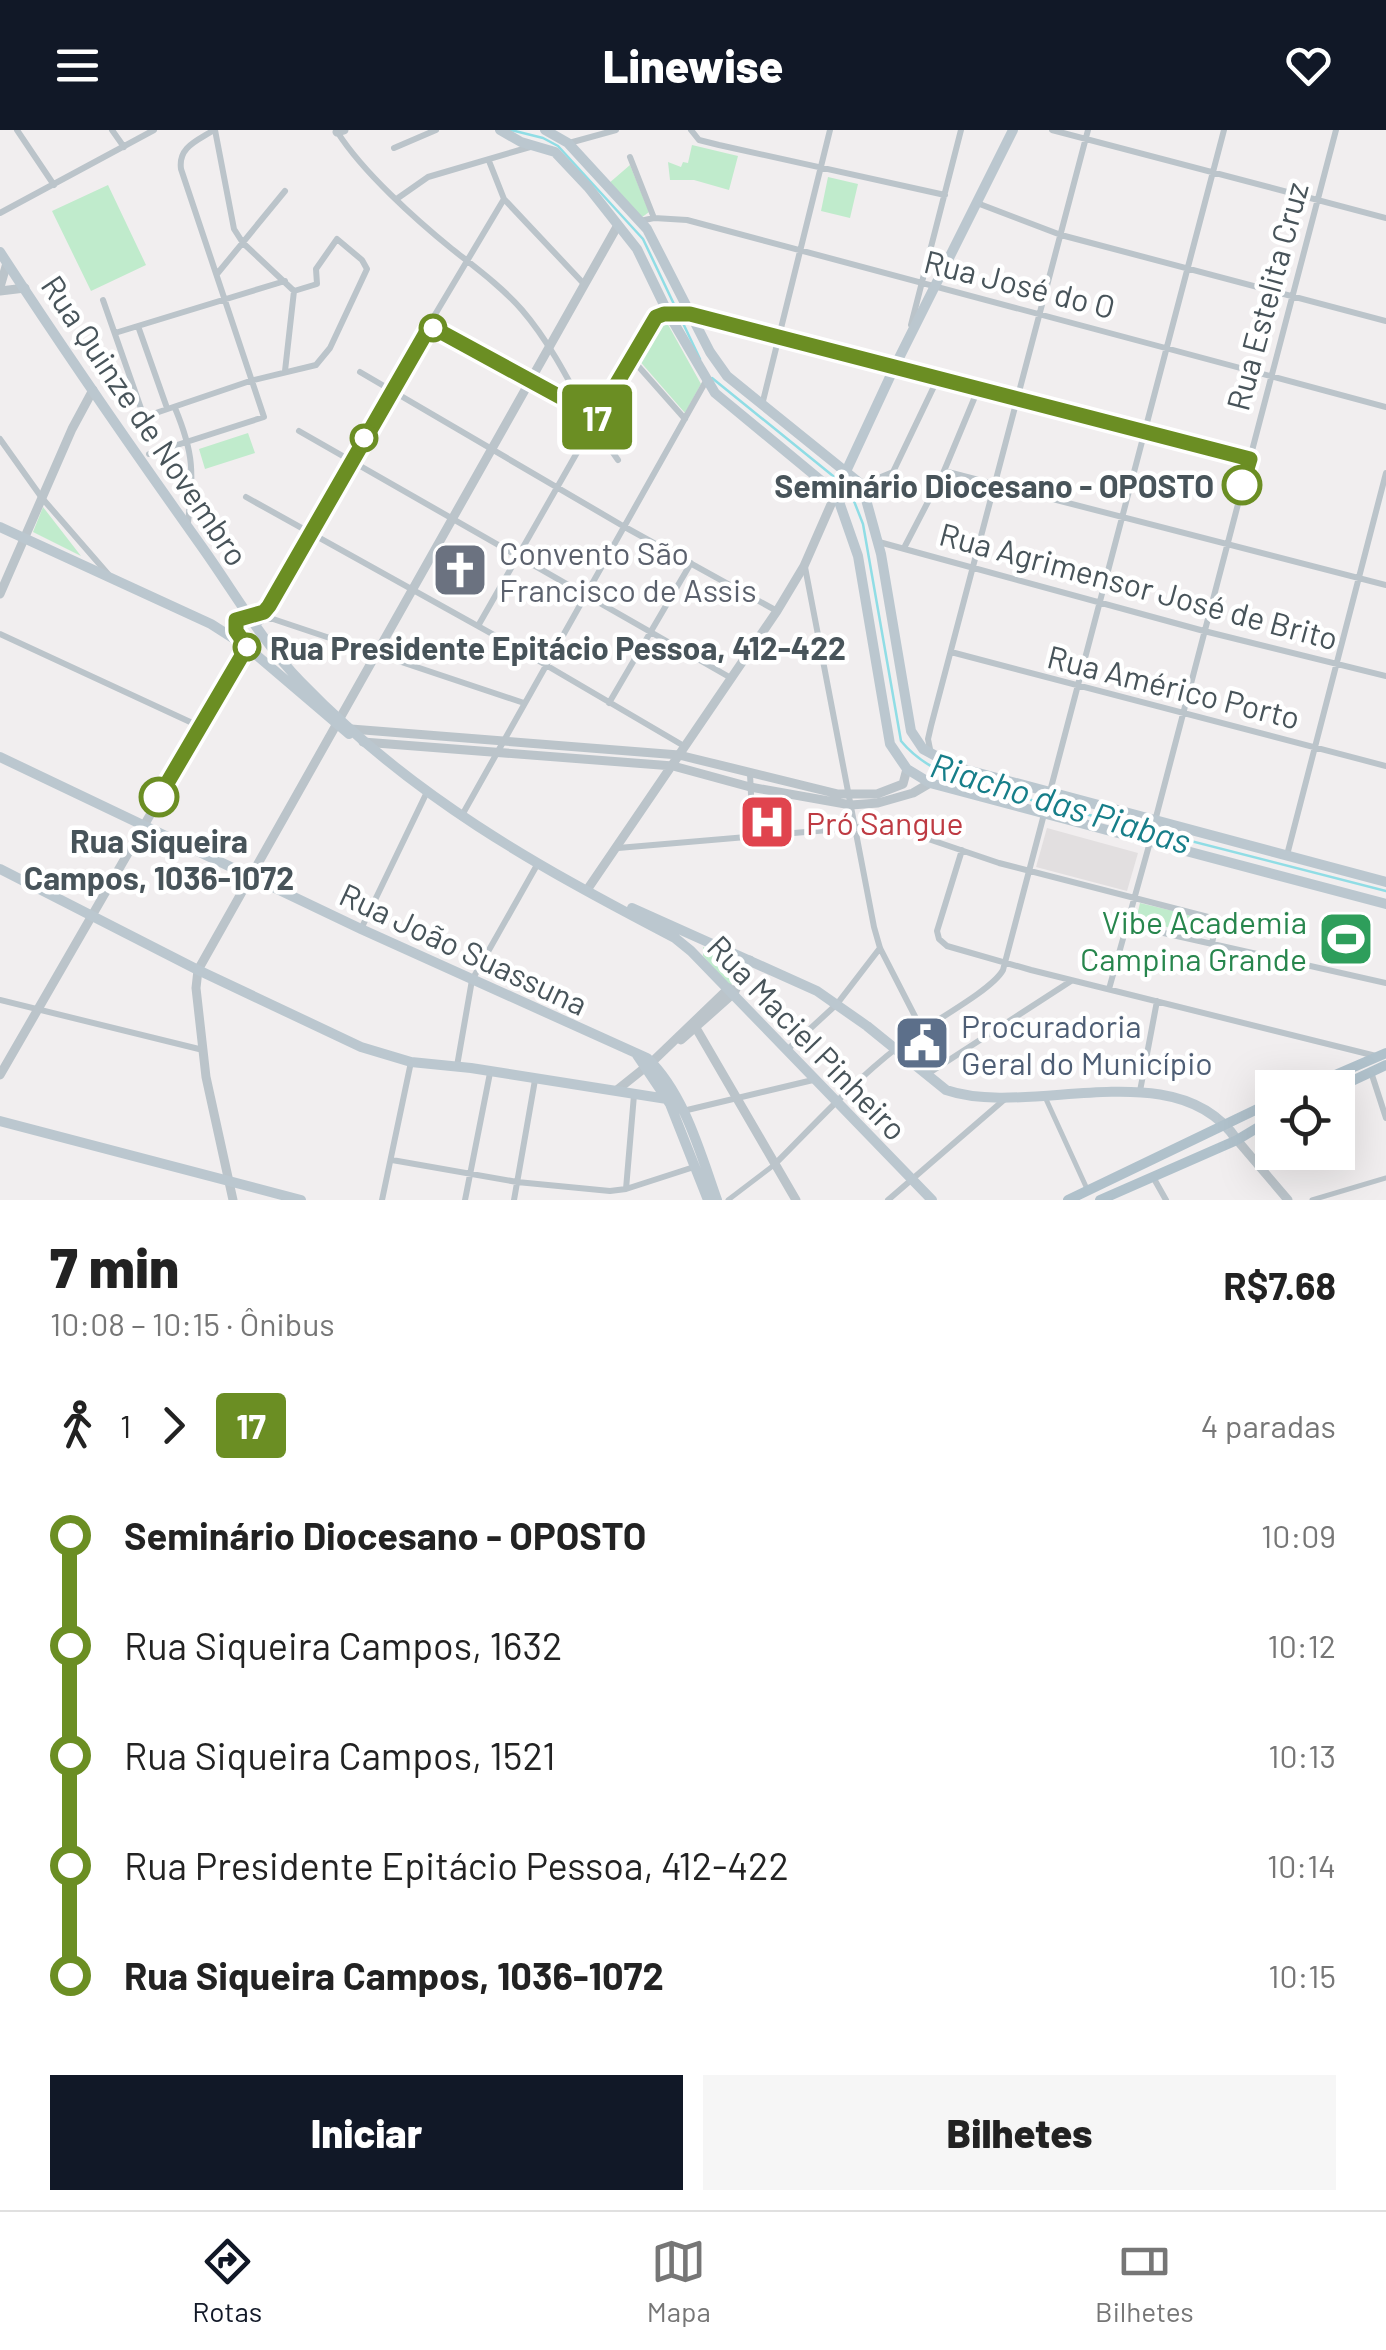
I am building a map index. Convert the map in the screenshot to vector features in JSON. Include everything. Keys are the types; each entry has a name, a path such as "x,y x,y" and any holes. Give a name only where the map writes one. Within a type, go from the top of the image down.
{"main road":[{"path":"500,130 521,142 555,152 638,249 668,314 706,381 727,404 837,491 858,556 890,744 907,769 930,783 1386,904"},
{"path":"545,130 568,143 658,244 716,364 762,406 862,484 878,542 911,731 932,755 956,768 1049,795 1386,882"},
{"path":"837,491 1013,130"},
{"name":"Rua Quinze de Novembro","path":"0,252 272,646 338,722"},
{"path":"0,527 211,624 249,649 460,818 537,865 588,890 797,980 837,1004 926,1075 958,1094 1140,1091 1174,1097 1226,1123 1237,1140"},
{"path":"236,620 236,631 249,649 264,654 272,646"},
{"path":"211,624 254,620"},
{"path":"338,722 363,742"},
{"name":"Rua João Suassuna","path":"0,758 248,877 636,1054 649,1064"},
{"path":"0,869 361,1048 411,1062 667,1100"},
{"name":"Rua Maciel Pinheiro","path":"588,890 675,938 691,951 932,1200"},
{"path":"1355,1080 1371,1072 1383,1058"},
{"path":"1351,1070 1383,1058"},
{"path":"649,1064 708,1200"},
{"path":"649,1064 664,1074 717,1200"},
{"path":"1068,1200 1255,1110"},
{"path":"0,1121 302,1200"},
{"path":"1100,1200 1255,1129"}],"street":[{"path":"17,130 54,184"},
{"path":"112,130 124,147"},
{"path":"0,213 154,130"},
{"path":"150,454 264,417 180,159 185,149 215,130 234,229 243,243 294,291 285,371"},
{"path":"394,148 436,130"},
{"path":"568,143 616,130"},
{"path":"692,130 699,140 945,195"},
{"path":"762,406 830,130"},
{"path":"908,341 962,130"},
{"path":"1052,130 1386,218"},
{"path":"932,755 928,747 932,726 1088,130"},
{"path":"728,1200 775,1164 895,1049 999,977 1224,130"},
{"name":"Rua Estelita Cruz","path":"1155,822 1336,130"},
{"path":"339,131 347,148 421,224 523,310 618,460"},
{"path":"398,198 428,177 536,145"},
{"path":"630,157 654,218"},
{"path":"490,161 504,199 584,284"},
{"path":"216,275 284,192"},
{"path":"254,620 269,606 390,390 504,199"},
{"path":"977,203 1061,235 1386,321"},
{"name":"Rua José do O","path":"640,221 687,220 1386,407"},
{"path":"233,1200 203,1050 196,988 198,970 618,225"},
{"path":"104,300 144,417 250,381 316,364 368,269 337,239 316,269 317,284 294,291"},
{"path":"7,263 0,289 26,288"},
{"path":"115,333 285,281"},
{"path":"478,626 659,315 690,314 1250,459"},
{"path":"138,326 171,408 190,442 194,464 188,527"},
{"path":"430,326 584,409"},
{"path":"631,358 686,419"},
{"path":"360,372 777,612"},
{"path":"862,484 892,472 938,378"},
{"path":"460,818 706,381"},
{"path":"904,548 944,470 979,387"},
{"path":"0,594 93,390"},
{"path":"299,431 731,678"},
{"path":"0,439 77,542 116,582"},
{"path":"944,470 1386,585"},
{"path":"1286,856 1384,493 1386,473"},
{"path":"588,890 777,612 804,566 837,491"},
{"path":"246,496 545,664 682,751 750,774 850,800 894,789 903,784 907,769"},
{"name":"Rua Agrimensor José de Brito","path":"878,542 1386,676"},
{"path":"609,703 690,563"},
{"path":"804,566 880,948 921,1028"},
{"path":"254,620 272,619 524,703"},
{"path":"0,634 201,727"},
{"path":"0,1074 142,825 249,649"},
{"name":"Rua Américo Porto","path":"951,652 1386,766"},
{"path":"911,731 932,726"},
{"path":"351,729 501,747"},
{"path":"363,742 622,755 682,751"},
{"path":"388,760 389,748 395,743"},
{"path":"622,755 750,787 878,803 930,783"},
{"path":"750,774 753,835"},
{"path":"361,929 427,792"},
{"path":"618,848 887,825 1028,870 1214,919 1212,944"},
{"path":"1109,988 1150,842"},
{"path":"962,850 937,935 947,946 1383,1058"},
{"path":"457,1066 472,980 537,865"},
{"path":"1128,925 1386,984"},
{"path":"691,951 699,940"},
{"path":"787,1050 837,1004 880,948"},
{"path":"664,1050 696,1028 731,991 750,960"},
{"path":"926,1075 1072,980"},
{"path":"617,1090 731,991"},
{"path":"0,1000 203,1050"},
{"path":"1140,1091 1157,1001"},
{"path":"696,1028 796,1200"},
{"path":"382,1200 411,1062"},
{"path":"1371,1072 1386,1118"},
{"path":"466,1200 490,1073"},
{"path":"514,1200 535,1080"},
{"path":"682,1112 813,1080"},
{"path":"1044,1094 1088,1191"},
{"path":"630,1199 634,1095"},
{"path":"888,1200 1009,1095"},
{"path":"1237,1140 1288,1200"},
{"path":"392,1160 517,1182 596,1190 630,1188 694,1167"},
{"path":"1152,1176 1166,1200"},
{"path":"1312,1200 1386,1178"},
{"path":"596,1190 604,1200"}],"shaded area":[{"path":"1047,828 1138,853 1127,891 1036,867"}],"green space":[{"path":"692,145 738,156 729,190 694,180 670,180 668,162 681,167 683,162 688,163"},
{"path":"630,165 649,212 641,218 608,184"},
{"path":"828,177 858,184 850,218 821,211"},
{"path":"108,185 146,265 91,291 52,211"},
{"path":"661,320 666,321 701,384 685,413 637,358"},
{"path":"248,433 255,453 205,469 199,449"},
{"path":"43,507 81,556 33,532"},
{"path":"1140,903 1211,920 1207,936 1136,920"},
{"path":"703,947 740,965 733,984 729,985 703,956"}],"waterway":[{"name":"Riacho das Piabas","path":"511,130 558,146 643,239 700,359"},
{"name":"Riacho das Piabas","path":"712,378 838,480"},
{"name":"Riacho das Piabas","path":"844,485 863,524 901,741 915,755 948,775 1042,803"},
{"name":"Riacho das Piabas","path":"1050,805 1386,891"}],"bus line":[{"name":"17","path":"159,797 247,647 234,627 236,620 257,615 269,606 430,326 597,417 656,317 690,314 1250,459 1242,485"}],"place":[{"name":"Seminário Diocesano - OPOSTO","path":"1242,485"},
{"name":"Convento São Francisco de Assis","path":"460,570"},
{"name":"Rua Presidente Epitácio Pessoa, 412-422","path":"247,647"},
{"name":"Rua Siqueira Campos, 1036-1072","path":"159,797"},
{"name":"Pró Sangue","path":"767,822"},
{"name":"Vibe Academia Campina Grande","path":"1346,939"},
{"name":"Procuradoria Geral do Município","path":"922,1043"}]}
